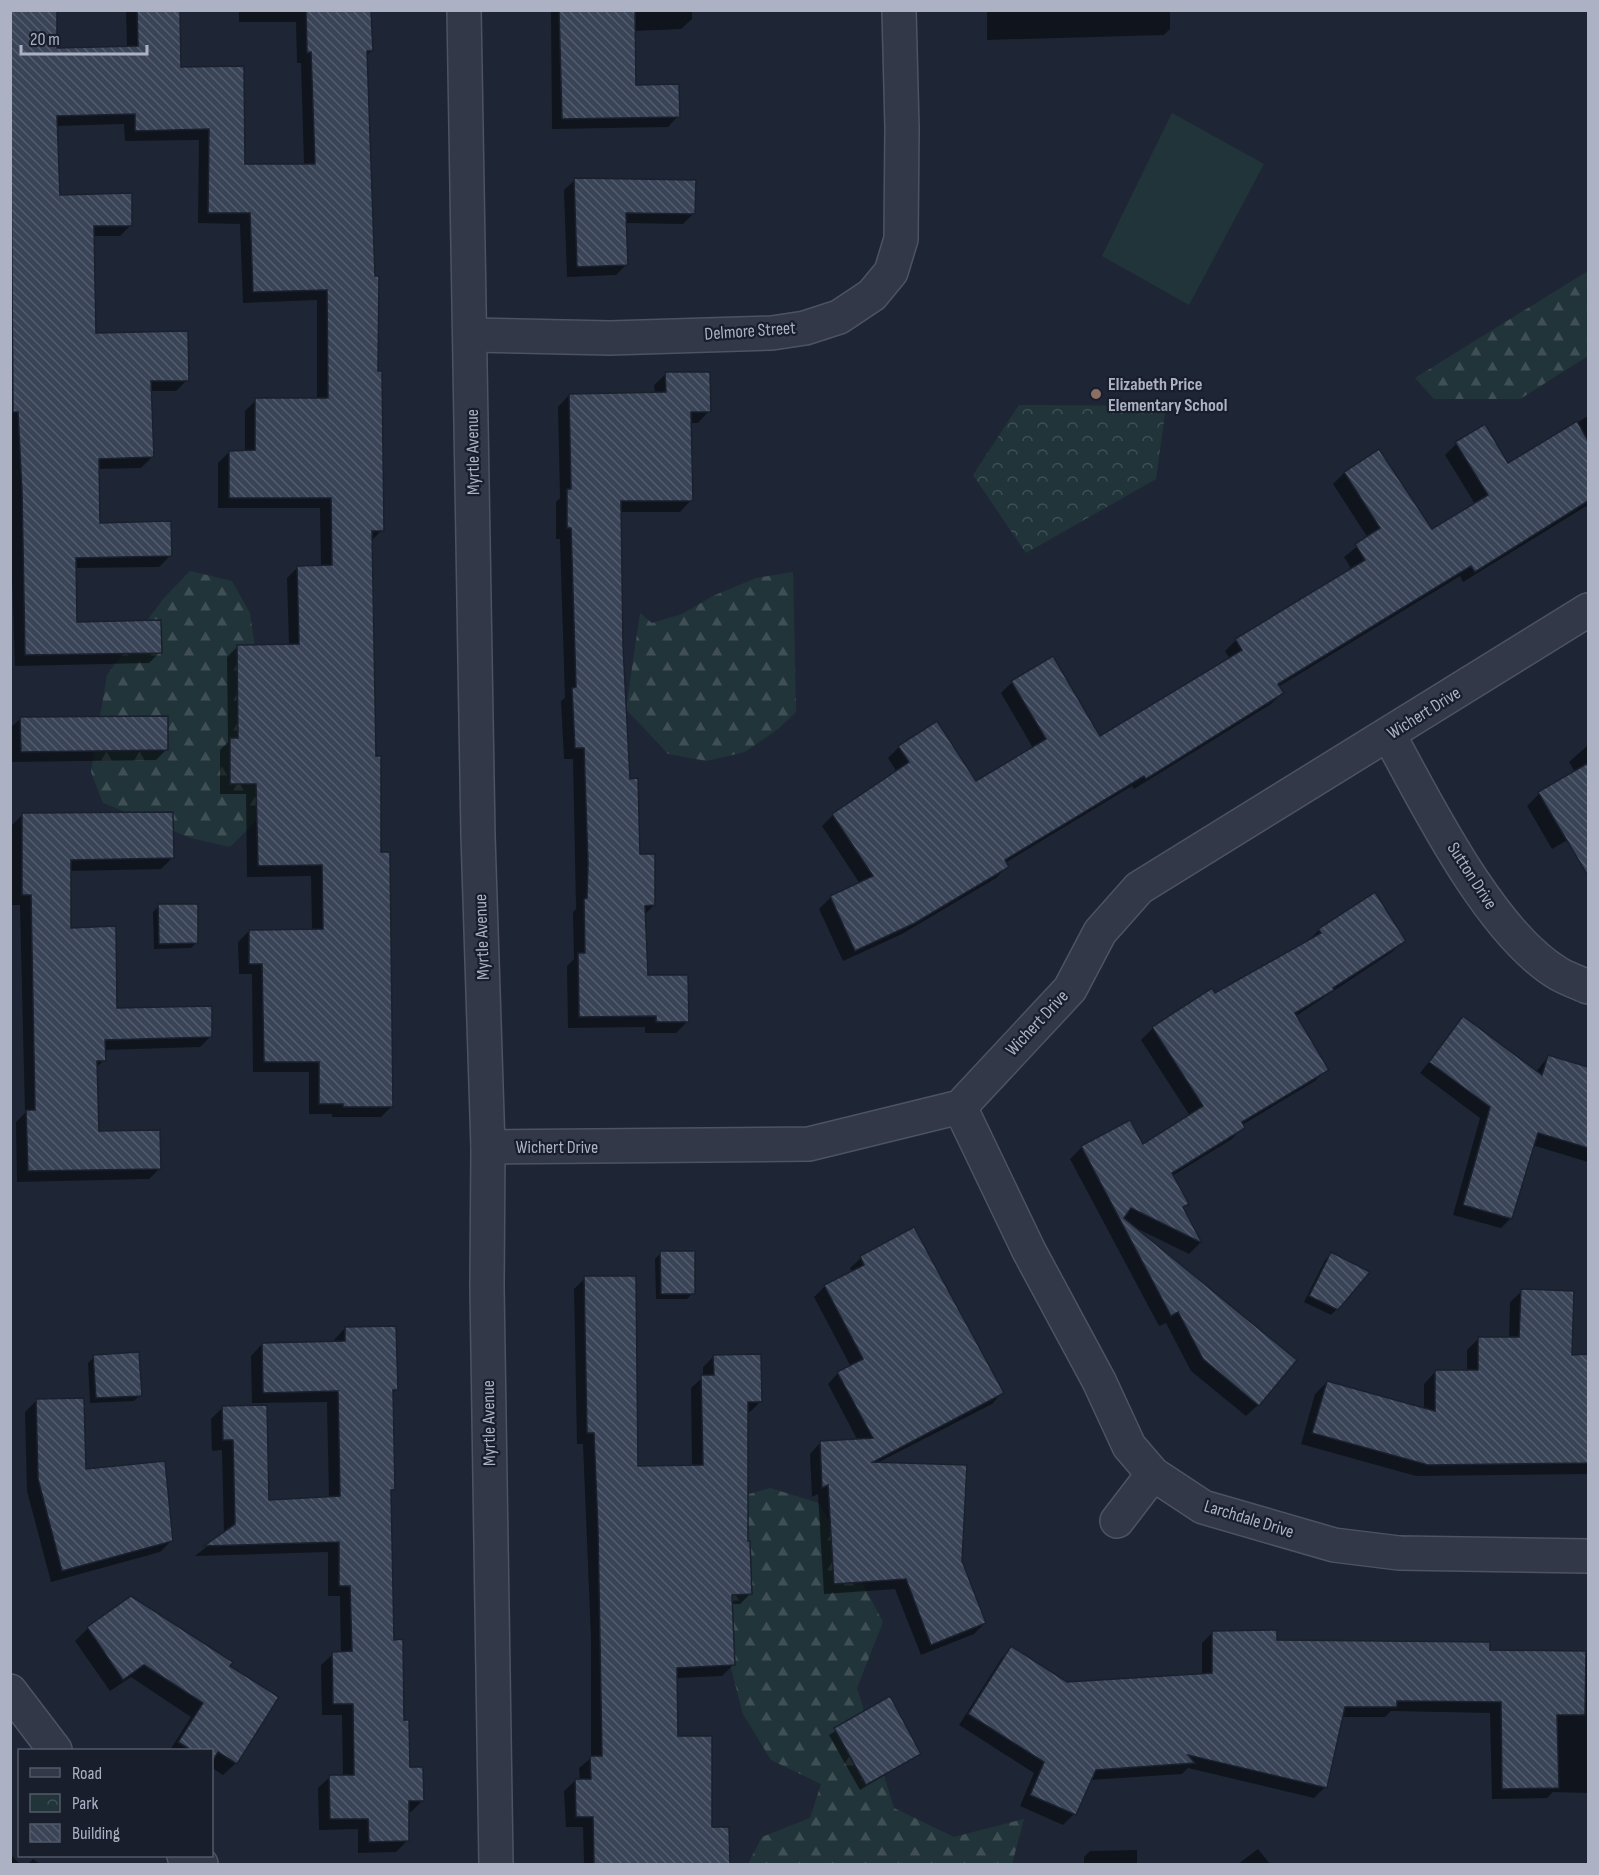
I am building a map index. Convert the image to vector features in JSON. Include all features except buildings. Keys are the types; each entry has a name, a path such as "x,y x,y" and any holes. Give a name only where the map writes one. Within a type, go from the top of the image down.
{"street":[{"name":"Myrtle Avenue","path":"464,10 478,830 488,1147 487,1287 496,1864"},
{"name":"Delmore Street","path":"471,335 610,338 772,333 805,327 839,317 872,295 891,272 901,239 899,10"},
{"name":"Wichert Drive","path":"488,1147 810,1144 960,1107 1070,988 1100,932 1139,888 1588,610"},
{"name":"Sutton Drive","path":"1389,735 1438,825 1502,922 1523,945 1558,974 1588,987"},
{"name":"Larchdale Drive","path":"960,1107 1029,1251 1100,1381 1129,1446 1153,1474 1203,1507 1334,1545 1399,1553 1588,1556"},
{"path":"1117,1521 1153,1474"},
{"path":"10,1691 54,1749"},
{"path":"186,1857 201,1864"}],"green space":[{"path":"1172,113 1264,164 1189,305 1102,256"},
{"path":"1588,271 1588,356 1520,399 1434,399 1415,378"},
{"path":"1019,405 1166,406 1156,479 1026,553 973,475"},
{"path":"190,571 232,581 250,613 277,800 230,847 191,838 103,803 91,772 107,675 163,599"},
{"path":"793,572 796,712 778,729 745,752 707,761 668,754 626,709 640,613 652,623 682,614 713,596 756,578"},
{"path":"770,1488 819,1503 883,1622 857,1688 894,1808 954,1837 1024,1819 1012,1864 748,1864 762,1837 810,1818 821,1784 771,1760 743,1714 715,1607 700,1508"}],"place":[{"name":"Elizabeth Price Elementary School","path":"1096,394"}]}
